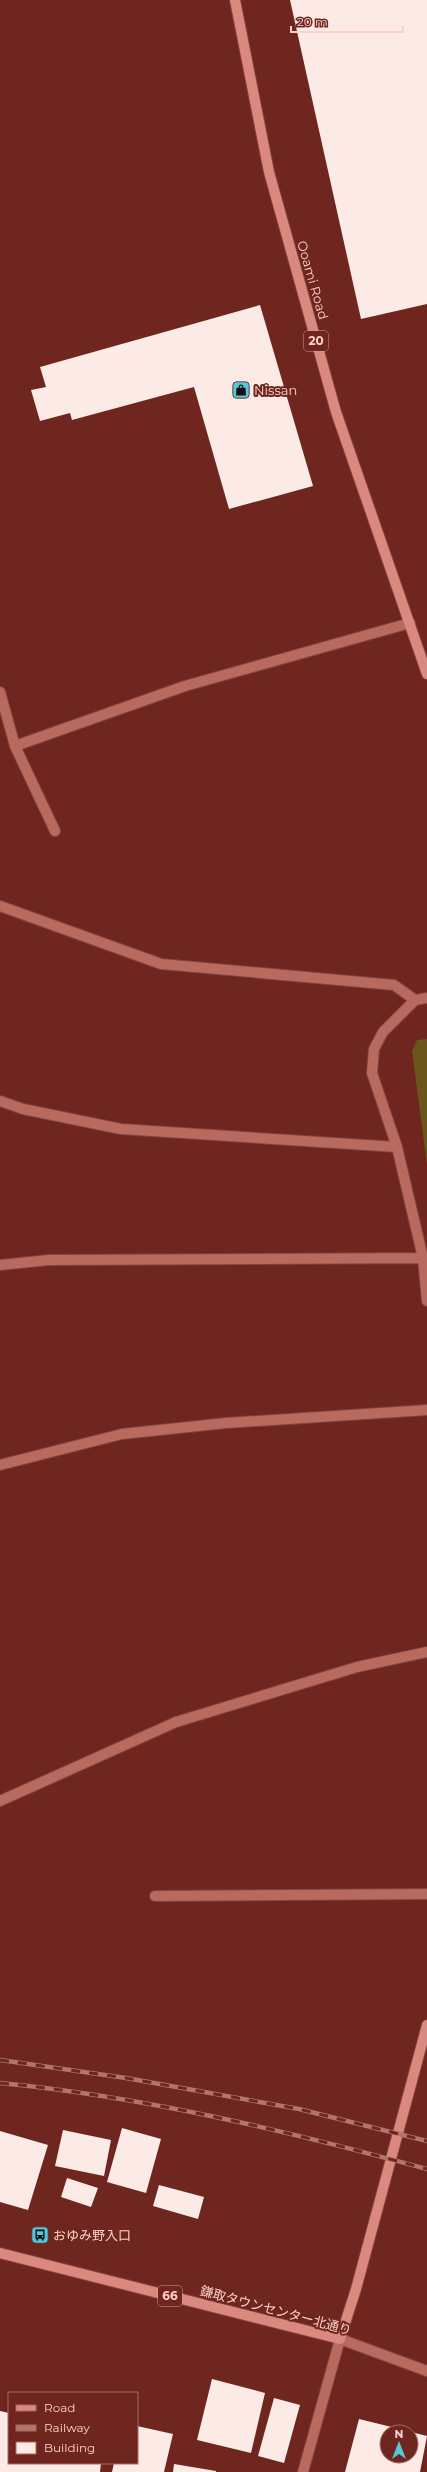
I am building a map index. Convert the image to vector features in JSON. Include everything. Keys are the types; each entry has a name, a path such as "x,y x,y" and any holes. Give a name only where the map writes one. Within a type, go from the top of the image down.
{"main road":[{"name":"Ooami Road","path":"235,0 269,172 336,412 427,674"},
{"path":"340,2339 356,2289 427,2025"},
{"name":"鎌取タウンセンター北通り","path":"0,2253 340,2339"}],"street":[{"path":"15,746 185,686 410,623"},
{"path":"0,692 15,746 54,831"},
{"path":"0,906 162,964 394,985 415,1000"},
{"path":"427,998 415,1000 384,1032 374,1049 372,1073 397,1147 423,1258 427,1301"},
{"path":"0,1101 23,1109 121,1129 397,1147"},
{"path":"0,1265 50,1260 423,1258"},
{"path":"0,1465 122,1434 226,1423 427,1410"},
{"path":"0,1801 176,1722 357,1667 427,1652"},
{"path":"155,1896 427,1894"},
{"path":"303,2472 340,2339"},
{"name":"鎌取タウンセンター北通り","path":"340,2339 427,2371"}],"shaded area":[{"path":"427,1039 427,1165 412,1051 417,1040"}],"building":[{"path":"290,0 427,0 427,304 361,319"},
{"path":"260,305 313,486 229,509 194,387 72,420 70,413 40,421 31,390 46,387 40,367"},
{"path":"122,2128 161,2139 146,2193 107,2182"},
{"path":"63,2130 111,2140 104,2176 55,2166"},
{"path":"0,2131 48,2145 28,2210 0,2202"},
{"path":"67,2178 98,2188 91,2207 61,2197"},
{"path":"159,2185 204,2197 198,2219 153,2206"},
{"path":"212,2379 265,2393 251,2453 197,2440"},
{"path":"274,2398 300,2405 284,2463 258,2456"},
{"path":"0,2411 8,2413 8,2464 101,2464 100,2472 0,2472"},
{"path":"359,2419 379,2424 379,2464 419,2464 419,2434 427,2436 420,2472 345,2472"},
{"path":"138,2426 173,2434 164,2472 112,2472 114,2464 138,2464"},
{"path":"174,2464 216,2471 216,2472 173,2472"}],"railway":[{"path":"0,2060 126,2078 299,2109 427,2141"},
{"path":"0,2083 54,2089 162,2106 269,2129 427,2169"}],"place":[{"name":"Nissan","path":"241,390"},
{"name":"おゆみ野入口","path":"40,2235"}]}
